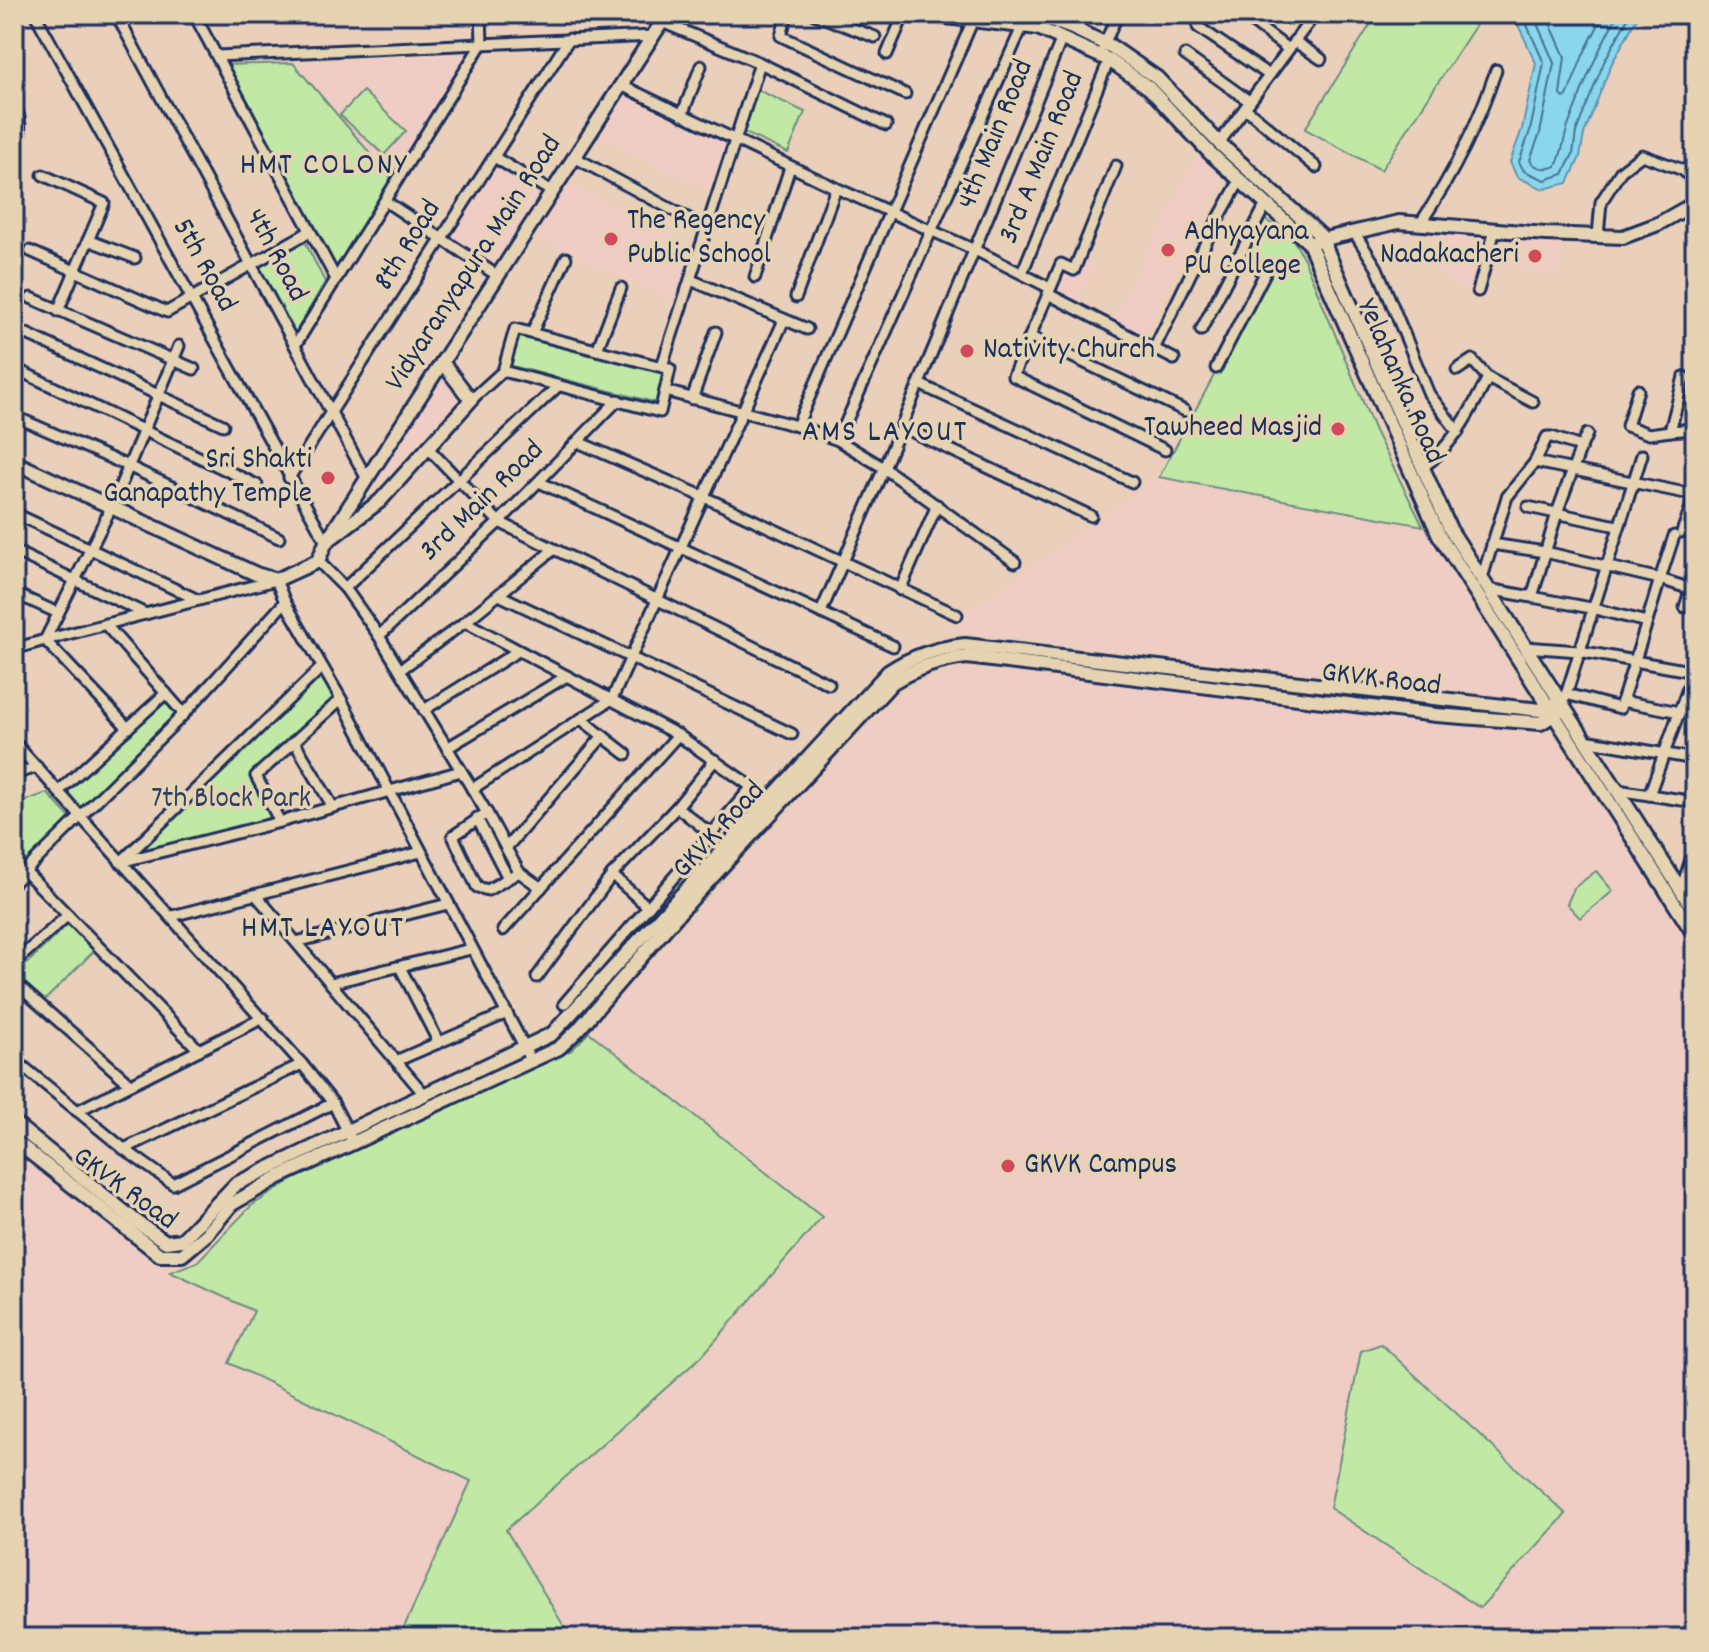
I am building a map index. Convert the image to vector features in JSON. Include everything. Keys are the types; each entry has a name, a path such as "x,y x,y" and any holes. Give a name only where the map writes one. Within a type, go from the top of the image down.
{"main road":[{"name":"Yelahanka Road","path":"921,14 1038,28 1105,53 1157,78 1315,241 1450,529 1560,704 1695,936"},
{"name":"Yelahanka Road","path":"1036,14 1077,30 1149,88 1210,153 1266,204 1315,241 1439,535 1585,740 1695,912"},
{"name":"Vidyaranyapura Main Road","path":"318,561 326,542 664,18"},
{"path":"1315,241 1399,222 1623,237 1658,224 1695,203"},
{"path":"326,542 380,501 471,400 442,362"},
{"path":"14,462 256,574 276,580 318,561"},
{"name":"GKVK Road","path":"350,1137 424,1094 552,1034 888,672 926,653 965,645 1540,710 1560,704"},
{"name":"GKVK Road","path":"14,1123 137,1222 166,1242 182,1240 236,1184 303,1159 559,1048 893,682 928,665 967,657 1436,715 1541,723 1560,704"},
{"name":"GKVK Road","path":"14,1140 160,1255 182,1255 207,1234 232,1204 303,1159"}],"street":[{"name":"5th Road","path":"35,14 326,542"},
{"name":"4th Road","path":"116,14 367,479"},
{"path":"194,14 336,279"},
{"path":"296,344 482,43 481,14"},
{"path":"787,14 781,36 905,94"},
{"path":"814,14 875,37"},
{"path":"887,54 904,14"},
{"path":"1077,30 1083,14"},
{"name":"3rd A Main Road","path":"1022,273 1118,14"},
{"path":"1219,143 1315,14"},
{"path":"1243,15 1291,45 1321,59"},
{"path":"664,18 886,125"},
{"path":"797,426 973,20"},
{"path":"838,440 1023,25"},
{"path":"1198,27 1269,75"},
{"path":"217,56 653,36"},
{"name":"4th Main Road","path":"821,612 902,427 1062,38"},
{"name":"8th Road","path":"289,478 569,39"},
{"path":"1185,55 1247,104 1316,167"},
{"path":"662,366 760,63"},
{"path":"682,115 701,66"},
{"path":"1420,224 1442,192 1476,125 1496,70"},
{"path":"621,85 790,167 1022,273 1174,359"},
{"path":"14,105 20,114 14,158"},
{"path":"1598,236 1601,202 1621,171 1642,155 1683,170 1695,182"},
{"path":"494,157 552,192"},
{"path":"574,157 708,229"},
{"path":"1116,166 1074,270 1061,264 1013,376 1165,450"},
{"path":"755,277 790,167"},
{"path":"43,175 104,203 58,311"},
{"path":"1155,347 1240,180"},
{"path":"796,297 836,188"},
{"path":"385,201 498,276"},
{"path":"1201,330 1266,204"},
{"path":"1478,291 1495,230"},
{"path":"30,251 167,312 309,232"},
{"path":"1354,232 1377,268 1429,394 1458,432"},
{"path":"88,240 135,258"},
{"path":"1216,368 1265,273 1238,256"},
{"path":"532,333 566,258"},
{"path":"691,280 807,329"},
{"path":"597,350 621,288"},
{"path":"31,298 194,369"},
{"path":"472,789 612,699 784,320"},
{"path":"14,328 223,425"},
{"path":"471,400 503,371 515,329 670,369 660,412 503,371"},
{"path":"692,399 716,332"},
{"path":"1031,337 1185,411"},
{"path":"45,640 112,506 179,346"},
{"path":"1457,370 1472,360 1488,378 1533,402"},
{"path":"14,368 257,485"},
{"path":"1670,431 1684,377"},
{"path":"1423,467 1442,453 1458,432 1488,378"},
{"path":"919,384 1132,482"},
{"path":"345,588 558,386"},
{"path":"1638,390 1627,426 1649,434 1695,429"},
{"path":"665,391 838,440 884,468 1015,562"},
{"name":"3rd Main Road","path":"379,636 499,522 618,400"},
{"path":"14,416 279,538"},
{"path":"902,427 1091,516"},
{"path":"1532,597 1557,513 1587,434"},
{"path":"1581,447 1547,437 1535,462 1507,497 1492,544 1485,583 1532,597 1647,622"},
{"path":"578,442 957,615"},
{"path":"429,449 499,522 829,684"},
{"path":"1535,462 1634,482 1695,496 1660,579 1620,708 1560,704 1617,526 1634,482 1642,455"},
{"path":"539,482 893,646"},
{"path":"900,590 937,505"},
{"path":"1528,507 1617,526"},
{"path":"14,513 198,600"},
{"path":"1492,544 1606,565 1691,589"},
{"path":"400,670 553,550"},
{"path":"14,551 146,614"},
{"path":"318,561 345,588 379,636 472,789 508,878"},
{"path":"1685,607 1695,575"},
{"path":"14,641 19,647 276,580 285,602 341,699 507,1013 530,1062"},
{"path":"14,593 58,613"},
{"path":"499,595 792,734"},
{"path":"14,882 184,714 285,602"},
{"path":"465,622 678,735 752,787 564,1004"},
{"path":"105,624 184,714"},
{"path":"45,640 128,728"},
{"path":"1525,647 1579,651 1695,671 1649,795"},
{"path":"424,710 518,651"},
{"path":"120,862 322,667"},
{"path":"447,748 567,676"},
{"path":"59,791 166,693"},
{"path":"280,822 256,776 341,699"},
{"path":"1622,701 1695,715"},
{"path":"581,719 626,754"},
{"path":"503,930 678,735"},
{"path":"506,848 603,736"},
{"path":"1585,740 1695,759"},
{"path":"294,741 333,807"},
{"path":"14,742 263,1018 333,1103 350,1137"},
{"path":"537,977 612,875 677,807 715,760"},
{"path":"14,774 37,767"},
{"path":"120,862 280,822 461,771"},
{"path":"1617,790 1695,802"},
{"path":"677,807 711,834"},
{"path":"482,816 519,872 541,888"},
{"path":"482,816 454,833 455,844 477,887 488,890 519,872"},
{"path":"1681,890 1695,847"},
{"path":"172,916 421,852"},
{"path":"25,871 199,1050"},
{"path":"612,875 648,907"},
{"path":"256,895 424,1094"},
{"path":"296,942 448,904"},
{"path":"14,963 68,915"},
{"path":"331,983 471,949"},
{"path":"400,967 439,1043"},
{"path":"14,982 130,1084"},
{"path":"396,1061 507,1013"},
{"path":"77,1111 263,1018"},
{"path":"14,1059 124,1149 173,1184 333,1103"},
{"path":"124,1149 302,1064"}],"shaded area":[{"path":"468,52 393,180 293,63"},
{"path":"625,91 727,138 710,188 672,174 596,135"},
{"name":"Adhyayana PU College","path":"1197,154 1222,178 1145,336 1113,322"},
{"path":"496,168 537,194 491,265 450,239"},
{"name":"The Regency Public School","path":"562,181 693,246 674,301 528,233"},
{"path":"1439,229 1567,239 1554,277 1491,260 1482,296 1448,281 1449,274 1426,266"},
{"path":"1081,258 1094,264 1079,300 1054,289 1061,271 1073,276"},
{"path":"441,375 462,401 380,481 377,478"},
{"path":"1159,477 1423,526 1527,700 942,630"},
{"name":"GKVK Campus","path":"962,667 1553,735 1695,952 1695,1638 14,1638 14,1148 170,1272 197,1262 251,1206 292,1180 572,1050 897,694"}],"green space":[{"path":"1377,14 1483,14 1381,170 1305,129"},
{"path":"293,63 393,180 335,269 224,65"},
{"path":"756,89 805,112 788,153 743,132"},
{"path":"363,91 406,131 384,155 340,115"},
{"path":"1262,217 1294,241 1304,259 1375,431 1423,526 1159,477 1270,272 1243,253"},
{"path":"305,242 325,282 294,335 259,267"},
{"path":"516,334 665,372 658,403 508,365"},
{"name":"7th Block Park","path":"321,671 337,698 253,775 276,820 130,857"},
{"path":"164,697 181,715 79,809 63,791"},
{"path":"47,793 71,819 14,875 14,805"},
{"path":"1596,871 1613,891 1580,918 1567,904 1574,888"},
{"path":"69,923 95,950 44,1001 15,975"},
{"path":"589,1032 822,1217 702,1356 506,1530 571,1638 399,1638 471,1481 229,1363 254,1311 170,1272 197,1262 251,1206 292,1180 572,1050"},
{"path":"1381,1344 1566,1514 1480,1608 1330,1508 1361,1351"}],"water":[{"path":"1513,14 1639,14 1611,65 1568,183 1543,189 1517,177 1510,162 1522,129 1536,63"}],"place":[{"name":"The Regency Public School","path":"611,239"},
{"name":"Adhyayana PU College","path":"1168,250"},
{"name":"Nadakacheri","path":"1535,256"},
{"name":"Nativity Church","path":"967,351"},
{"name":"Tawheed Masjid","path":"1338,429"},
{"name":"Sri Shakti Ganapathy Temple","path":"328,478"},
{"name":"GKVK Campus","path":"1008,1166"}],"district":[{"name":"HMT COLONY","path":"324,167"},
{"name":"AMS LAYOUT","path":"885,434"},
{"name":"HMT LAYOUT","path":"323,930"}]}
